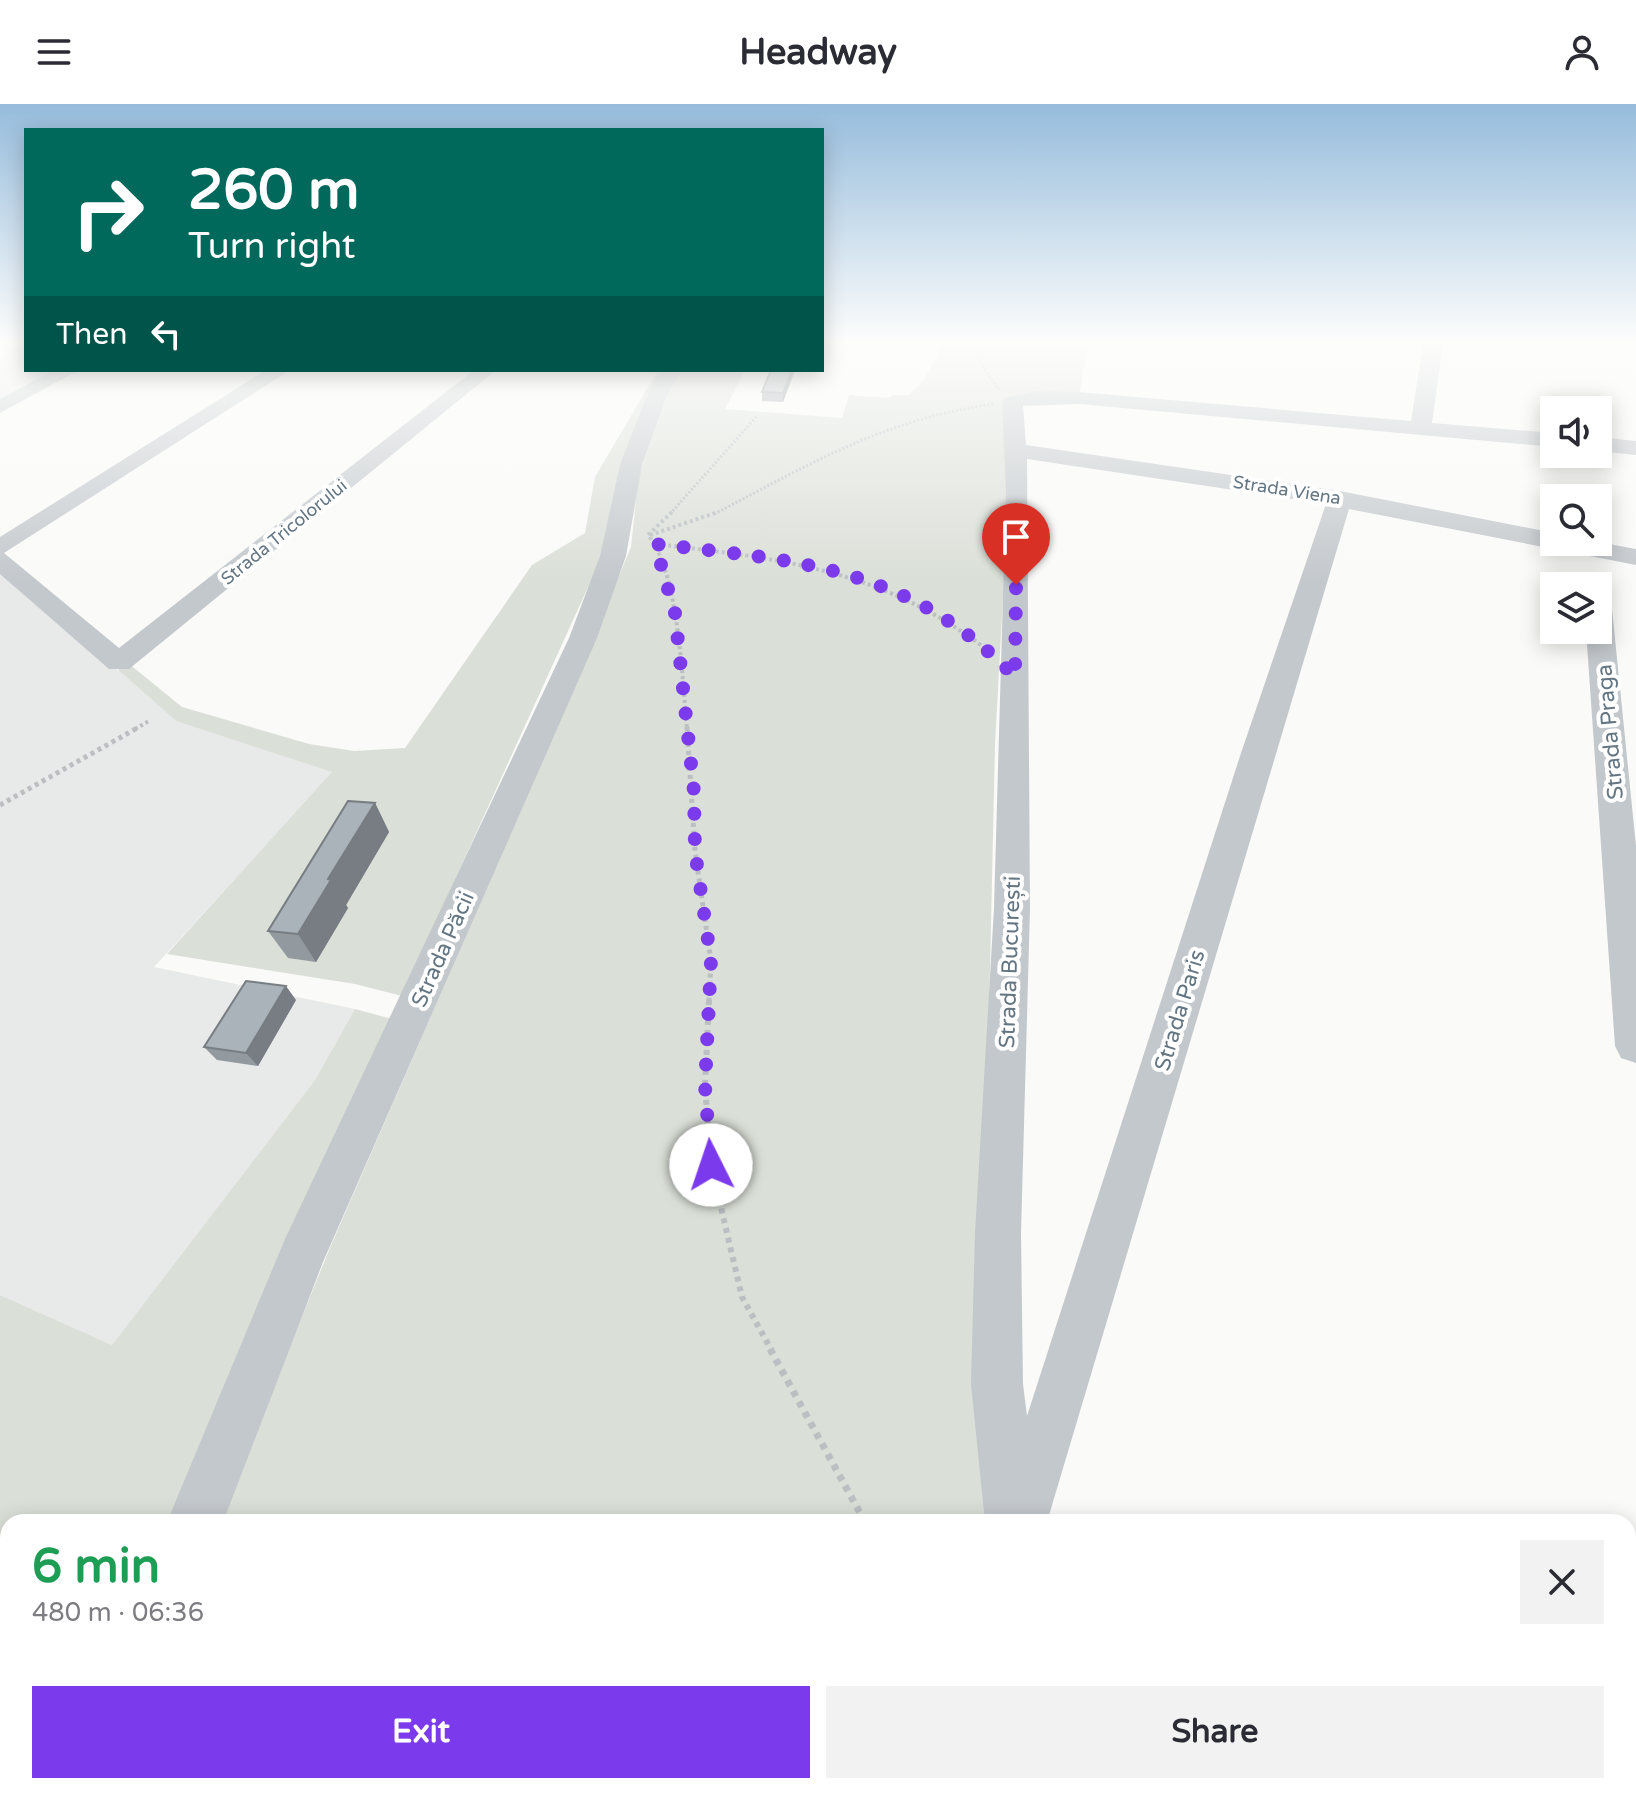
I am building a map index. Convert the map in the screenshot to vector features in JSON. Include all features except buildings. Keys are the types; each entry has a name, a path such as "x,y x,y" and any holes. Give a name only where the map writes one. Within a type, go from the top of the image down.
{"street":[{"path":"2,553 200,423"},
{"name":"Strada Tricolorului","path":"2,553 119,663 420,423"},
{"name":"Strada Păcii","path":"198,1514 302,1256 583,638 613,556 631,465 647,423"},
{"name":"Strada București","path":"1011,423 1017,451 1012,908 998,1233 997,1384 1015,1514"},
{"path":"1372,423 1540,439"},
{"path":"1421,427 1422,423"},
{"path":"1612,445 1636,448"},
{"name":"Strada Viena","path":"1017,451 1132,464 1340,498 1540,538"},
{"name":"Strada Paris","path":"1019,1514 1085,1322 1230,838 1340,498"},
{"path":"1585,556 1594,561 1636,557"},
{"name":"Strada Praga","path":"1601,644 1636,1046"}],"path":[{"path":"648,535 692,493 751,423"},
{"path":"648,535 678,531 807,463 902,423"},
{"path":"648,535 655,544 675,613 694,792 695,851 711,961 705,1086 711,1165 742,1297 861,1514"},
{"path":"655,544 773,557 890,587 967,631 1015,677"},
{"path":"0,805 149,721"}],"shaded area":[{"path":"627,423 641,423 619,470 604,552 402,996 355,984 167,954 332,772 176,721 118,670 128,663 182,707 309,744 354,751 405,748 532,565 585,533 595,477"},
{"path":"656,423 1009,423 1010,468 995,745 981,1374 996,1514 222,1514 329,1250 540,766 631,547 638,480"},
{"path":"0,567 176,721 333,772 154,967 355,1009 315,1080 112,1345 0,1295"},
{"path":"355,1009 392,1019 180,1514 0,1514 0,1295 112,1345 315,1080"}],"route":[{"path":"711,1165 705,1086 711,961 695,851 694,792 675,613 655,544 773,557 890,587 967,631 1015,677 1016,585"}]}
